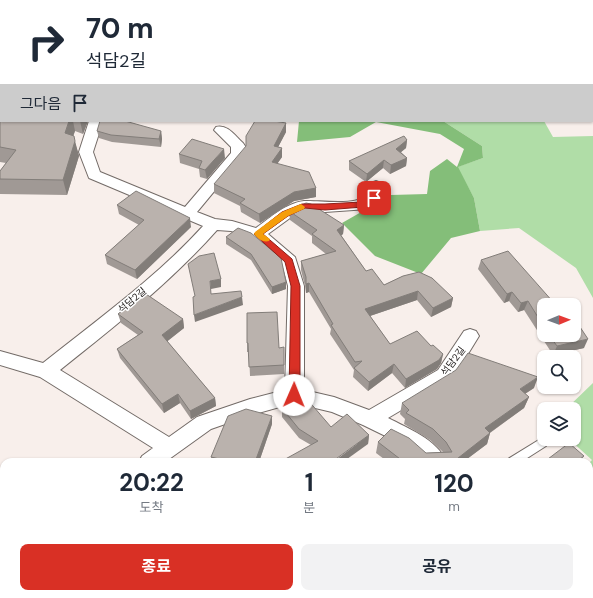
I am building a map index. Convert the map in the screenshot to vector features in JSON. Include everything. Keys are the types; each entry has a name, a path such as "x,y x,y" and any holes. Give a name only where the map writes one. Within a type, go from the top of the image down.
{"street":[{"path":"96,122 86,152 94,175 213,224 232,226 258,234 289,261 296,286 294,395"},
{"path":"187,214 238,154 238,146 221,130"},
{"path":"258,234 285,214 304,206 325,207 363,204 374,198 376,186"},
{"name":"석담2길","path":"46,371 146,289 196,245 213,224"},
{"name":"석담2길","path":"370,419 445,375 470,336"},
{"path":"0,358 46,371 170,448"},
{"path":"155,458 204,422 294,395 334,405 370,419 415,441 433,458"}],"lane":[{"path":"518,458 537,446"}],"green space":[{"path":"299,122 376,122 350,137 297,142"},
{"path":"376,122 445,122 482,146 483,158 458,167 474,198 480,231 451,238 421,274 375,256 342,223 391,195 427,194 430,171 447,159 457,167 464,149 440,134"},
{"path":"445,122 545,122 553,137 593,136 593,298 576,268 519,228 480,231 474,198 457,167 483,158 482,146"},
{"path":"593,383 593,458 590,458 577,446 581,446 581,402 573,402"}],"building":[{"path":"0,122 69,122 65,133 74,136 75,141 63,180 0,179 0,171 16,150 0,147"},
{"path":"100,122 129,122 161,131 159,139 111,135 97,131"},
{"path":"254,122 286,123 274,146 282,148 272,162 309,172 316,188 294,192 259,214 240,203 245,199 214,184 246,146 246,136"},
{"path":"404,136 407,140 396,149 407,158 391,165 384,160 367,174 349,161"},
{"path":"192,139 224,149 205,170 199,168 202,161 179,154"},
{"path":"136,191 190,218 135,270 105,255 144,220 117,205"},
{"path":"306,203 311,204 344,225 337,230 366,271 372,269 384,285 403,276 419,272 432,278 453,298 433,308 418,291 365,309 390,344 417,331 431,346 433,345 443,354 439,360 406,379 394,364 369,382 354,368 362,361 355,362 331,325 333,324 309,283 306,284 306,277 301,261 336,251 312,234 317,230 289,211"},
{"path":"238,228 251,233 281,258 286,282 272,287 251,254 226,237"},
{"path":"508,251 550,298 537,298 537,316 528,301 521,303 512,292 507,294 481,260"},
{"path":"214,253 221,279 210,281 211,294 241,291 242,297 194,315 193,297 195,296 188,264 199,256"},
{"path":"146,294 183,319 162,335 215,398 190,411 178,394 162,404 117,349 143,332 118,314 134,301"},
{"path":"277,312 279,348 284,347 284,365 249,367 247,313"},
{"path":"581,328 588,339 581,341"},
{"path":"554,342 575,342 557,346"},
{"path":"468,353 537,377 520,389 529,397 485,428 490,433 458,458 399,458 378,442 391,429 409,438 426,453 452,452 446,442 433,429 406,413 409,410 402,403 456,370"},
{"path":"301,397 307,399 331,427 347,414 369,435 337,458 287,458 318,441 299,429 282,408"},
{"path":"246,409 272,416 256,458 211,457 228,416"},
{"path":"565,446 572,446 584,456 581,458 549,458"}],"slow traffic":[{"path":"266,239 258,234 285,214 301,207"}],"route":[{"path":"294,395 296,286 289,261 258,234 285,214 304,206 325,207 363,204 374,198"}]}
